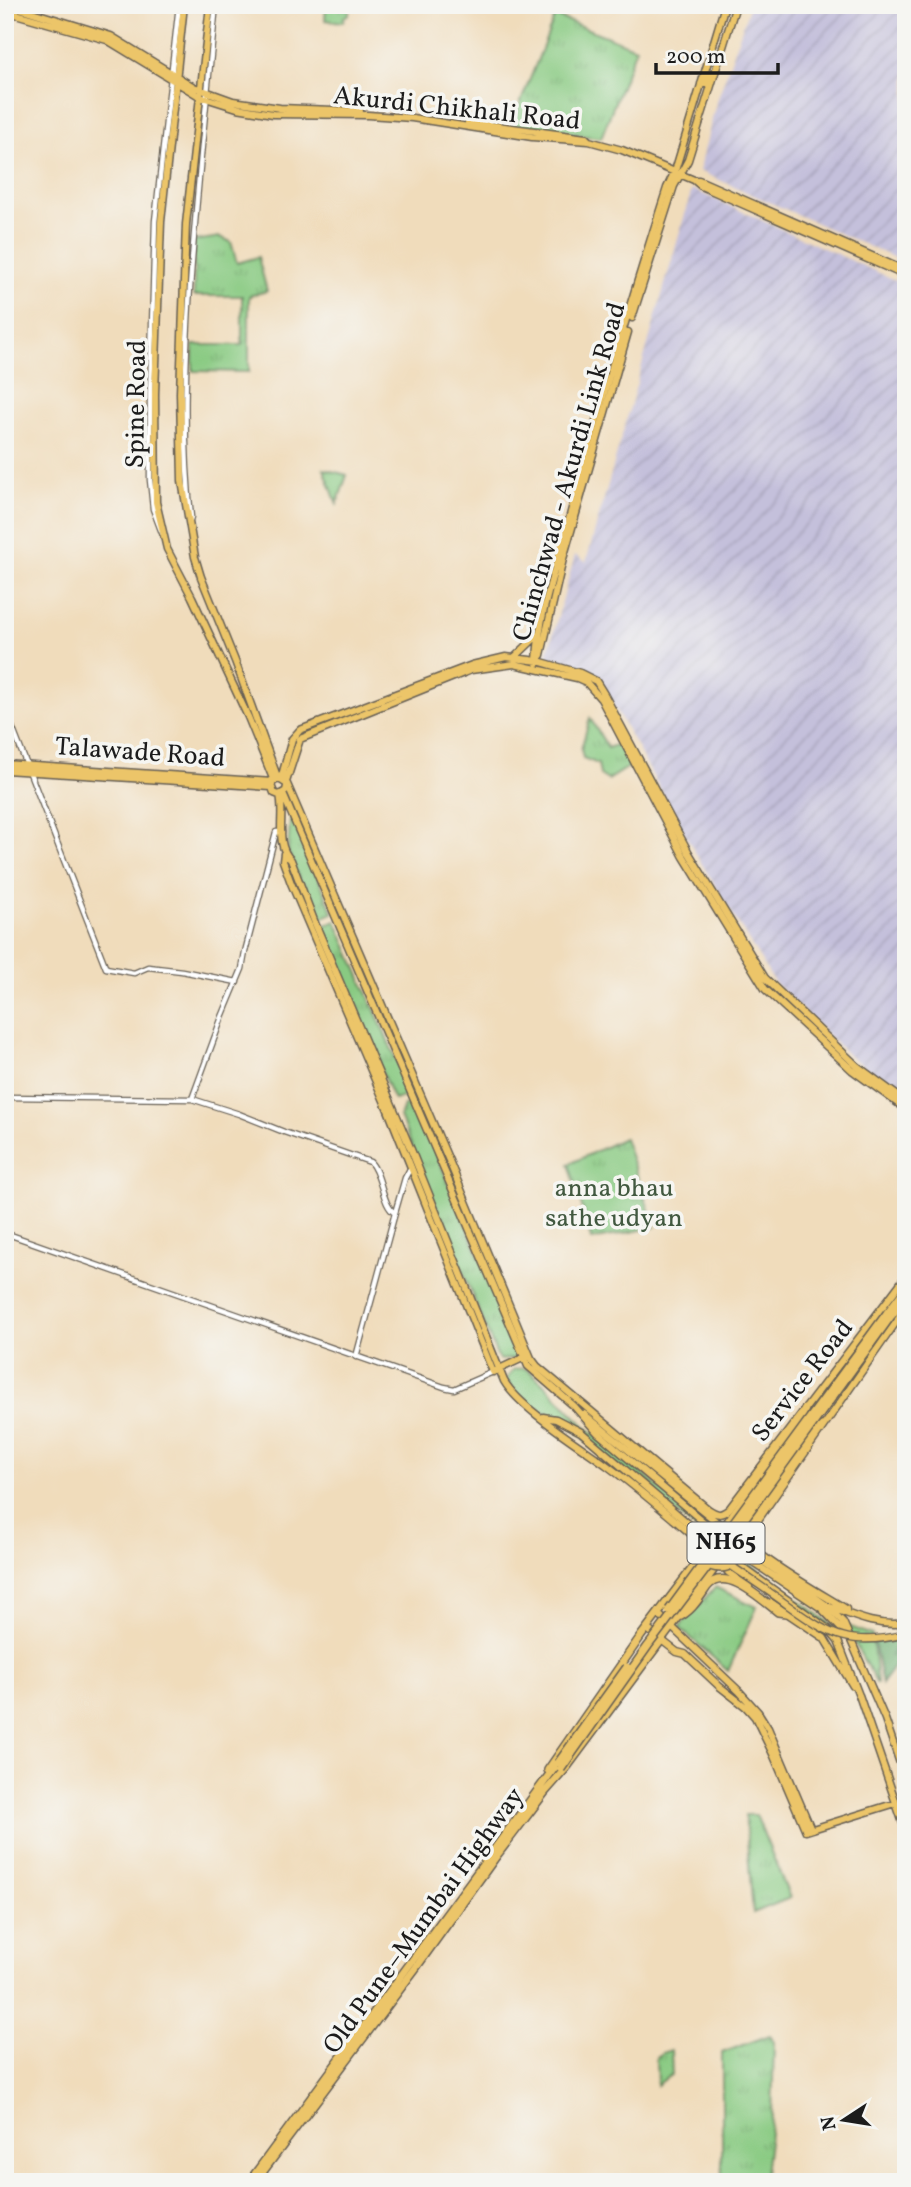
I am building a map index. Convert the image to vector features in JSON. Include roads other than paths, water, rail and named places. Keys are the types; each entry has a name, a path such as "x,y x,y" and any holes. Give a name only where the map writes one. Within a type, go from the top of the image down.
{"highway":[{"name":"NH65","path":"543,1789 745,1518 905,1295"},
{"path":"890,1314 905,1295"},
{"path":"722,1523 736,1530 740,1536 741,1554 728,1567 715,1568 701,1557 698,1540 705,1528 722,1523 800,1421 805,1409"},
{"path":"740,1536 813,1433 822,1426"},
{"path":"543,1789 549,1768 657,1614 701,1557"},
{"path":"675,1622 715,1568"},
{"path":"675,1622 688,1614 711,1583 721,1579 736,1582 778,1612 788,1615"},
{"name":"Old Pune–Mumbai Highway","path":"249,2182 543,1789 567,1767 675,1622"},
{"name":"Old Pune–Mumbai Highway","path":"256,2182 543,1789"}],"main road":[{"path":"9,5 111,36 173,76"},
{"name":"Spine Road","path":"181,5 161,222 155,394 155,482 163,535 173,563 192,597 267,757 450,1163 527,1356"},
{"name":"Spine Road","path":"210,5 203,94 186,224 180,393 182,481 201,577 235,661 267,757"},
{"path":"677,172 724,5"},
{"path":"677,172 688,160 736,5"},
{"path":"5,11 107,40 173,76"},
{"path":"701,83 706,84 710,74 715,72"},
{"name":"Akurdi Chikhali Road","path":"173,76 203,94 265,107 414,114 586,138 694,180"},
{"name":"Chinchwad - Akurdi Link Road","path":"537,663 539,634 553,575 602,395 667,188 677,172"},
{"name":"Chinchwad - Akurdi Link Road","path":"537,663 563,559 630,324 677,172"},
{"path":"694,180 906,271"},
{"path":"694,180 701,186 906,276"},
{"path":"515,657 539,634"},
{"path":"281,794 274,793 292,739 307,726 471,664 515,657 580,673 596,681 690,853 765,978 857,1066 906,1102"},
{"path":"698,1540 655,1503 508,1390 496,1371 283,862 282,804 278,782 299,740 471,670 504,664 537,663 581,680 601,698 684,857 765,989 852,1070 906,1109"},
{"name":"Talawade Road","path":"5,767 278,782"},
{"path":"281,794 532,1371 722,1523"},
{"path":"284,853 291,860 412,1152 496,1371"},
{"name":"Service Road","path":"527,1356 708,1509 716,1515 721,1514 729,1508 805,1409 890,1314 906,1276"},
{"path":"846,1611 753,1547 751,1530 822,1426 890,1314 906,1308"},
{"path":"496,1371 527,1356"},
{"path":"574,1406 598,1433 745,1557 821,1608 849,1637"},
{"path":"541,1417 556,1419 581,1433 724,1554 828,1629 838,1641 860,1698 906,1832"},
{"path":"742,1547 826,1605 842,1622 885,1719 906,1781"},
{"path":"728,1567 728,1572 824,1637 860,1698"},
{"path":"728,1567 826,1632 848,1639 865,1640 906,1634"},
{"path":"826,1605 880,1624 906,1623"},
{"path":"657,1614 675,1622 696,1651 758,1712 768,1728 808,1830"},
{"path":"647,1629 689,1658 755,1717 808,1830"},
{"path":"649,1655 659,1649 677,1652"},
{"path":"689,1658 696,1651"},
{"path":"808,1830 896,1803"}],"street":[{"name":"Spine Road","path":"188,522 191,517 186,465 185,393 193,225 203,94 216,5"},
{"name":"Spine Road","path":"163,535 156,523 151,493 150,395 155,221 173,76"},
{"path":"5,709 106,968 134,973 148,967 237,982"},
{"path":"192,1100 237,982 276,832 282,832"},
{"path":"5,1097 192,1100 239,1114 370,1162 382,1185 388,1208 394,1213"},
{"path":"356,1357 394,1213 411,1167"},
{"path":"5,1233 449,1388 460,1387 496,1371"}],"park label":[{"name":"anna bhau sathe udyan","path":"614,1204"}]}
